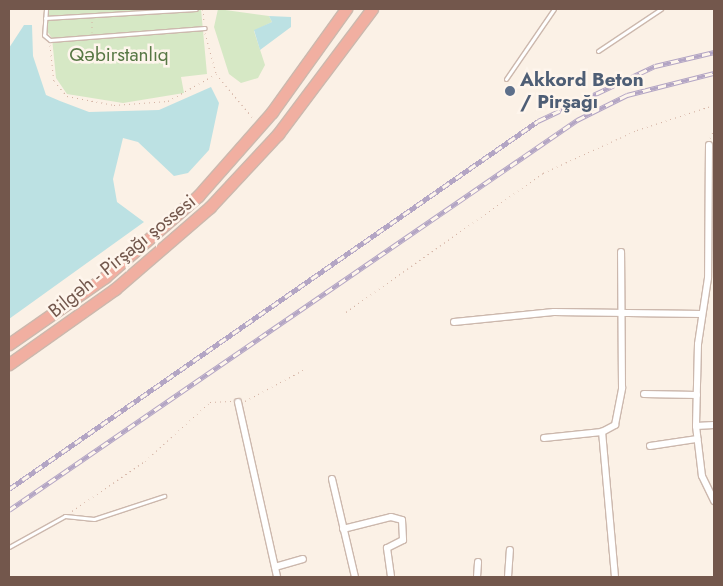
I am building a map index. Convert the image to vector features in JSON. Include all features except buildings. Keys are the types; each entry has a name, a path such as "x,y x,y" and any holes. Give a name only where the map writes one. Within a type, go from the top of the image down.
{"highway":[{"path":"9,344 58,314 150,241 260,126 346,9"},
{"path":"343,48 365,9"},
{"path":"343,48 372,9"},
{"name":"Bilgəh - Pirşağı şossesi","path":"9,364 115,289 210,207 278,134 343,48"}],"street":[{"path":"709,145 708,278 702,314 696,426 706,489 714,501"},
{"path":"544,438 602,432 615,425 622,388 623,313 621,252"},
{"path":"454,322 554,312 702,314"},
{"path":"644,394 697,395"},
{"path":"238,402 277,577"},
{"path":"696,426 714,425"},
{"path":"602,432 615,577"},
{"path":"650,446 697,439"},
{"path":"332,479 355,577"},
{"path":"344,528 392,517 402,520 403,540 388,548 391,577"},
{"path":"508,577 510,550"},
{"path":"275,567 302,559"},
{"path":"478,562 478,577"}],"lane":[{"path":"46,9 44,35 50,40 205,28"},
{"path":"45,18 91,14 99,11 196,9"},
{"path":"506,79 554,9"},
{"path":"598,51 661,9"},
{"path":"9,547 65,516 94,520 164,496"}],"path":[{"path":"203,9 205,28 216,74 260,126"},
{"path":"91,14 92,36"},
{"path":"50,40 54,81 67,96 118,106 168,101 216,74"},
{"path":"346,312 543,173 637,130 714,105"},
{"path":"709,145 714,130"},
{"path":"65,516 145,461 210,402 238,402 257,398 305,369"}],"green space":[{"name":"Qəbirstanlıq","path":"48,9 201,9 207,74 181,77 184,93 123,103 67,94 56,78 52,38 46,30"},
{"path":"218,9 269,16 272,22 254,31 265,65 258,78 241,83 229,74 214,27"}],"water":[{"path":"269,16 291,17 291,27 260,50 254,30 272,22"},
{"path":"24,25 32,25 33,56 46,95 60,101 89,112 159,110 211,87 219,103 209,150 188,173 174,176 138,142 123,138 113,179 117,202 144,222 9,319 9,48"}],"railway":[{"path":"9,489 538,121 655,66 714,52"},
{"path":"9,510 577,120 627,95 714,73"}],"place":[{"name":"Akkord Beton / Pirşağı","path":"510,91"}]}
